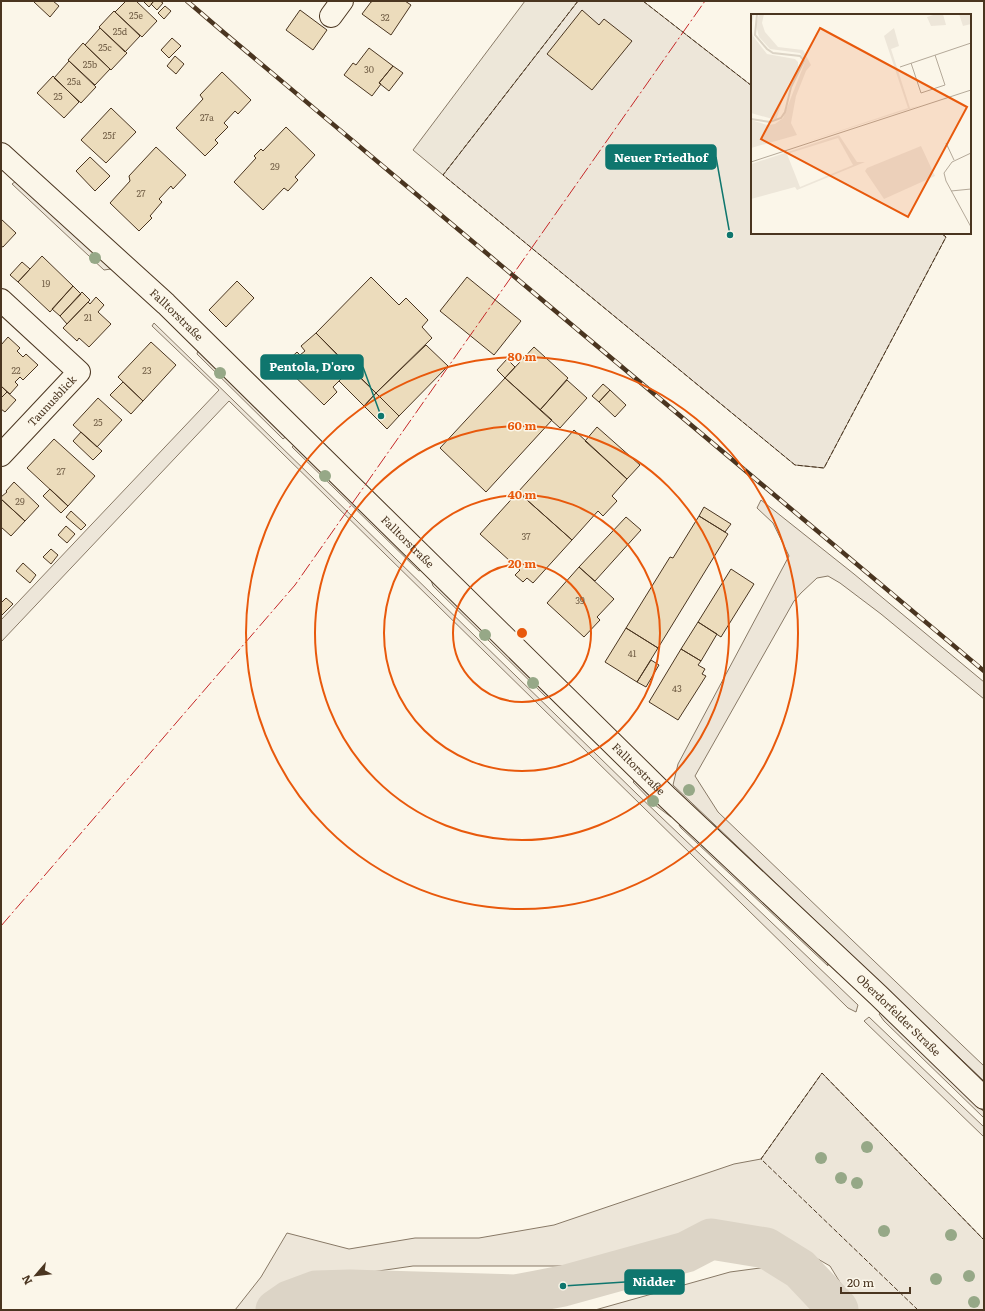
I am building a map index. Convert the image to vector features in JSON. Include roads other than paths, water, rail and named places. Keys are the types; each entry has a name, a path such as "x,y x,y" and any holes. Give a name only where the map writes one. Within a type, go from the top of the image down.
{"street":[{"name":"Falltorstraße","path":"1,154 166,304 668,798 812,933"},
{"name":"Taunusblick","path":"1,300 79,372 1,455"},
{"name":"Oberdorfelder Straße","path":"812,933 878,994 984,1098"}],"waterway":[{"path":"276,1310 289,1301 316,1291 350,1290 516,1295 563,1286 686,1252 711,1239 766,1248 800,1269 838,1310"}],"railway":[{"path":"187,1 984,671"}],"place":[{"name":"Neuer Friedhof","path":"730,235"},
{"name":"Pentola, D'oro","path":"381,416"},
{"name":"Nidder","path":"563,1286"}]}
